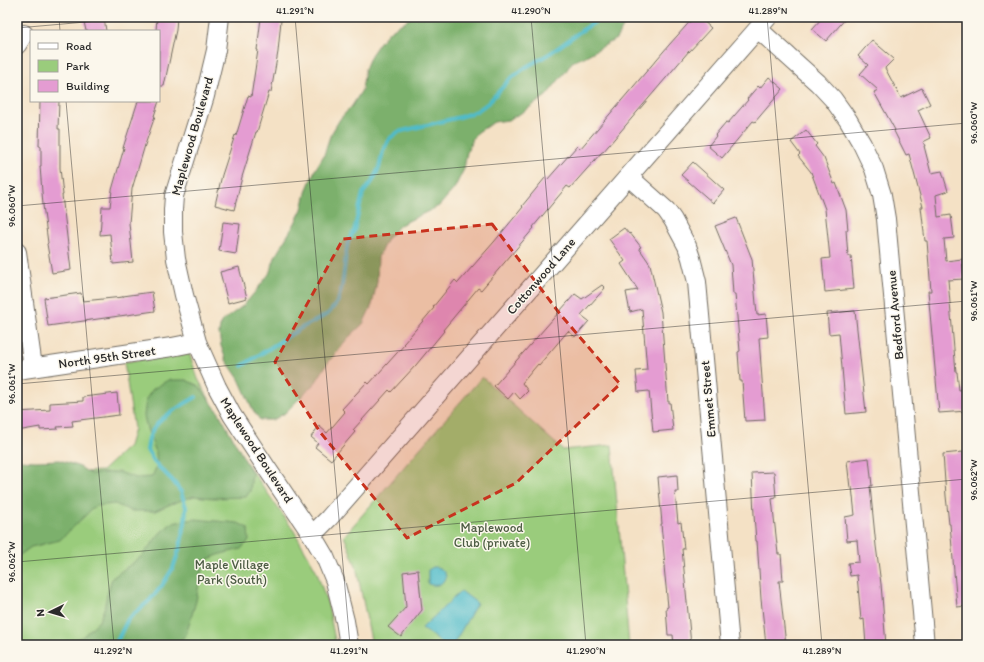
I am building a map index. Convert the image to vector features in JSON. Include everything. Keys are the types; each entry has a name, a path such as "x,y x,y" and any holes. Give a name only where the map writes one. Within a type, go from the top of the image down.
{"street":[{"name":"Maplewood Boulevard","path":"220,17 216,50 205,96 177,186 172,210 176,259 197,342 217,387 232,415 325,557 335,581 349,645"},
{"name":"Cottonwood Lane","path":"312,535 329,518 763,23"},
{"name":"Bedford Avenue","path":"763,23 833,99 848,120 874,169 882,195 886,219 925,645"},
{"name":"Emmet Street","path":"629,177 666,210 673,220 691,258 697,282 730,645"},
{"path":"17,252 25,368"},
{"name":"North 95th Street","path":"25,368 172,347 197,342"}],"highlighted area":[{"path":"492,224 560,314 620,384 516,483 407,538 320,432 275,362 343,239"}],"green space":[{"path":"412,17 628,17 616,39 572,62 546,96 523,112 508,120 494,122 478,132 473,138 467,152 464,169 454,189 439,206 400,225 387,239 378,257 377,282 372,305 363,324 347,339 327,364 316,382 285,413 273,420 260,420 253,410 239,379 226,360 221,346 219,333 221,322 244,305 269,274 276,255 302,209 307,189 315,170 324,155 330,136 340,119 352,106 362,90 365,69 371,55 390,31"},
{"name":"Maple Village Park (South)","path":"189,353 198,379 239,452 294,531 316,570 328,605 336,645 17,645 17,475 102,471 129,446 134,429 124,362"},
{"name":"Maplewood Club (private)","path":"482,377 563,450 612,445 629,645 372,645 356,566 344,536"},
{"path":"168,380 186,380 199,386 219,413 252,473 250,491 246,497 213,498 194,496 155,511 131,511 115,504 95,506 60,540 31,547 17,557 17,458 20,460 36,461 60,460 80,467 91,474 119,472 136,478 152,477 157,465 156,452 147,429 144,416 146,399 153,389"},
{"path":"194,519 238,523 248,528 249,541 241,549 208,559 201,573 196,601 186,635 175,645 52,645 82,637 99,621 104,609 112,578 142,556 161,532 172,523"}],"water":[{"path":"433,567 438,567 441,569 446,576 441,583 437,585 428,584 428,570"},
{"path":"461,591 477,603 453,645 444,645 422,628"}],"building":[{"path":"83,17 104,17 106,30 86,30"},
{"path":"157,17 177,17 176,30 164,86 160,86 160,30 156,30"},
{"path":"694,17 699,17 711,28 689,51 603,152 570,188 567,186 533,227 534,228 481,290 478,288 416,365 391,392 389,390 353,430 355,432 331,460 315,447 318,443 311,437 319,426 327,433 345,412 342,409 367,382 369,384 405,344 404,343 434,308 433,307 455,280 458,283 523,207 522,206 545,178 547,180 577,146 580,149"},
{"path":"823,17 847,17 826,41 812,29"},
{"path":"261,18 281,20 278,52 271,92 269,92 256,132 242,177 234,210 215,205 222,175 248,96 251,97"},
{"path":"872,40 894,59 885,68 901,98 922,88 930,104 918,110 931,138 923,142 931,173 942,171 948,191 936,195 938,217 951,215 954,238 944,239 946,261 962,259 964,279 948,280 956,372 959,390 967,389 967,411 939,413 928,291 931,291 927,241 925,241 921,207 923,207 909,154 906,155 894,131 895,130 874,92 878,90 860,74 868,65 858,56"},
{"path":"769,77 783,89 755,122 753,121 722,158 708,146 726,122 728,123 758,86 760,88"},
{"path":"40,102 59,102 58,129 60,129 60,168 71,270 52,273 43,205 40,166 41,146 39,146"},
{"path":"138,102 159,102 132,189 129,223 133,262 113,264 110,234 100,235 102,207 110,207 112,190 123,148"},
{"path":"806,130 817,144 815,146 824,158 834,184 836,183 846,210 848,256 851,256 854,289 825,292 822,259 830,258 825,209 811,172 798,156 800,154 791,142"},
{"path":"693,162 724,190 713,203 681,175"},
{"path":"736,218 752,259 757,315 766,314 768,337 759,338 765,420 745,421 742,381 740,381 738,352 740,351 731,265 715,226"},
{"path":"223,222 240,224 236,254 219,251"},
{"path":"624,228 641,247 639,248 650,264 661,312 668,402 670,402 673,430 653,432 649,391 638,392 636,371 647,370 642,309 630,312 626,292 638,290 621,264 625,261 609,239"},
{"path":"239,267 247,298 228,303 220,272"},
{"path":"602,285 605,288 581,315 589,321 575,337 568,331 539,365 538,364 522,383 528,391 520,399 514,392 508,399 494,386 575,294 582,299"},
{"path":"152,292 155,311 48,326 44,298 81,293 83,301 123,297"},
{"path":"855,311 866,412 846,414 839,333 829,334 827,313"},
{"path":"117,393 119,415 72,421 73,426 57,427 58,429 40,430 40,427 17,431 17,412 50,410 50,403 83,401 83,397"},
{"path":"963,452 967,501 967,606 957,607 943,454"},
{"path":"869,458 872,486 870,486 886,645 866,645 864,619 861,620 857,575 850,576 848,563 859,562 857,540 847,541 845,517 855,515 847,461"},
{"path":"774,472 776,498 772,499 778,554 781,554 783,581 779,581 786,645 766,645 754,515 752,473"},
{"path":"677,475 678,492 675,492 678,523 681,522 684,549 682,549 691,645 674,645 673,635 668,635 666,608 668,607 658,477"},
{"path":"418,570 422,610 401,637 388,627 406,607 403,572"}],"waterway":[{"path":"242,366 301,328 329,313 338,301 342,286 348,242 354,231 363,193 372,182 379,168 383,151 389,139 398,132 460,117 477,111 488,103 510,79 526,67 549,54 603,17"},
{"path":"115,645 128,619 149,601 161,587 173,568 180,547 185,523 186,507 181,492 173,481 154,462 147,450 149,438 152,431 162,419 196,397"}]}
